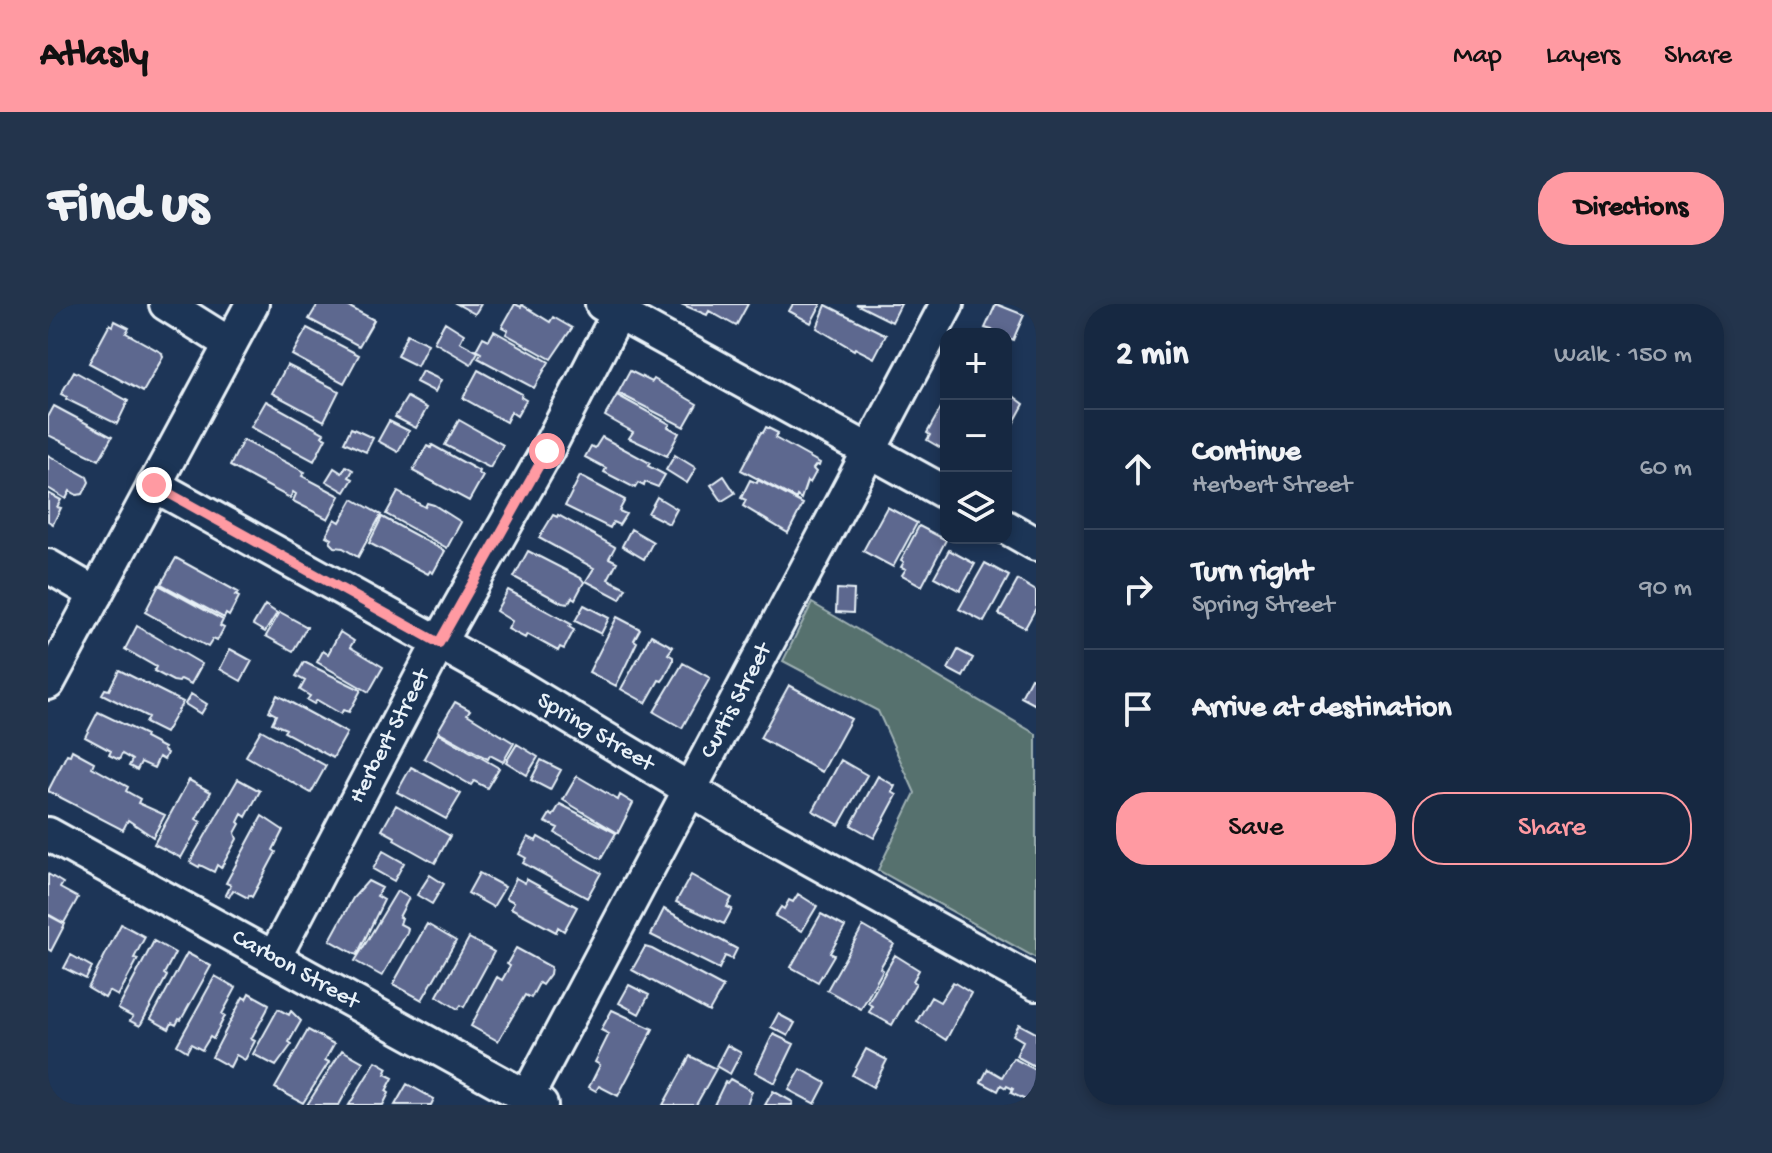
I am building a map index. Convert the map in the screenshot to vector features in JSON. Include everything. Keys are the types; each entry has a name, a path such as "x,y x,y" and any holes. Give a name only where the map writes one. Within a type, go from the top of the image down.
{"street":[{"path":"166,304 230,344"},
{"path":"48,683 252,304"},
{"name":"Curtis Street","path":"534,1101 689,790 947,304"},
{"path":"614,307 940,490"},
{"name":"Herbert Street","path":"274,958 439,643 547,451 614,307"},
{"name":"Spring Street","path":"154,485 521,688 689,790 1036,984"},
{"path":"1012,530 1036,544"},
{"path":"48,566 96,594"},
{"name":"Carbon Street","path":"48,834 534,1101"}],"green space":[{"path":"812,603 1036,734 1036,958 878,870 915,793 878,711 783,661"}],"building":[{"path":"318,304 344,304 374,320 359,346 309,319"},
{"path":"457,304 481,304 475,314"},
{"path":"515,304 550,322 553,317 572,328 551,359 506,334 508,330 502,327"},
{"path":"681,304 748,304 736,326 709,311 707,315"},
{"path":"793,304 821,304 811,323 789,311"},
{"path":"856,304 901,304 892,322"},
{"path":"996,304 1024,315 1013,340 1012,328 985,328"},
{"path":"826,305 886,335 874,358 817,328"},
{"path":"115,321 129,328 126,333 162,353 163,357 143,392 89,363 110,324 113,326"},
{"path":"445,322 464,334 460,342 478,352 471,364 434,342"},
{"path":"307,328 359,355 344,383 292,355"},
{"path":"494,331 549,362 534,388 478,358 481,353 476,350 483,337 489,340"},
{"path":"407,334 428,344 417,366 397,356"},
{"path":"287,365 339,391 324,421 272,393"},
{"path":"478,370 522,394 521,397 526,400 517,416 511,412 506,422 463,398"},
{"path":"74,371 128,401 117,424 61,394"},
{"path":"422,371 441,380 435,392 416,382"},
{"path":"630,371 652,382 654,379 697,404 684,427 618,393"},
{"path":"617,395 670,424 668,427 679,433 667,456 629,438 633,432 605,416"},
{"path":"1012,395 1024,404 1012,426"},
{"path":"407,397 427,408 416,428 395,417"},
{"path":"266,401 324,433 322,436 326,438 314,461 251,427"},
{"path":"54,406 112,437 99,460 48,435 48,417"},
{"path":"940,410 940,448 927,440 930,435 927,433"},
{"path":"459,420 503,445 490,468 445,445"},
{"path":"389,421 409,431 398,452 378,441"},
{"path":"766,427 778,433 775,438 820,463 813,469 816,472 810,483 807,481 801,499 741,470"},
{"path":"351,428 373,438 366,452 344,442"},
{"path":"602,437 650,463 648,466 665,475 658,487 645,482 644,486 638,483 635,488 604,472 606,468 585,457 591,446 595,448"},
{"path":"243,440 305,472 302,476 340,496 328,519 293,501 296,494 293,492 290,498 230,466"},
{"path":"432,445 483,476 469,501 413,471 427,446 431,448"},
{"path":"48,455 87,477 89,482 83,494 70,491 66,499 48,488"},
{"path":"675,455 696,468 687,483 666,470"},
{"path":"346,466 353,470 349,477 353,479 345,492 326,481 334,468 342,473"},
{"path":"580,476 625,500 619,511 626,514 619,525 613,522 610,528 565,506"},
{"path":"724,476 735,493 722,501 711,485"},
{"path":"750,480 757,483 758,480 803,504 788,533 743,506 746,500 741,498"},
{"path":"398,492 425,507 427,503 434,505 461,522 447,548 386,514"},
{"path":"48,493 61,500 57,507 61,508 53,524 48,521"},
{"path":"657,497 677,509 669,524 648,513"},
{"path":"353,499 381,515 358,557 335,547 330,542 332,539 326,536 335,519 340,522"},
{"path":"887,507 917,523 893,567 863,551"},
{"path":"553,515 615,547 609,558 617,562 608,579 626,588 620,599 586,581 594,568 539,538"},
{"path":"382,517 445,551 433,573 430,571 428,574 369,543"},
{"path":"919,526 940,537 940,544 944,544 922,586 902,575 906,569 901,567 904,562 901,560"},
{"path":"631,529 653,542 644,559 622,546"},
{"path":"949,550 975,564 960,591 934,577"},
{"path":"528,551 581,578 584,582 575,599 572,597 568,604 562,603 514,577"},
{"path":"176,558 238,592 235,595 239,597 229,616 226,614 224,618 161,584"},
{"path":"985,563 1009,576 984,622 959,609"},
{"path":"1018,580 1036,591 1036,608 1025,628 999,614"},
{"path":"159,585 223,620 220,626 224,628 217,641 213,639 208,647 145,612"},
{"path":"837,589 854,590 853,613 836,612"},
{"path":"508,590 571,624 569,627 574,630 564,649 560,647 558,651 527,634 525,638 508,629 512,621 496,611"},
{"path":"265,605 277,613 265,632 253,625"},
{"path":"584,605 609,618 601,634 575,621"},
{"path":"280,612 307,627 293,651 266,636"},
{"path":"617,617 640,629 616,686 589,672"},
{"path":"137,626 202,664 191,684 181,679 179,682 173,681 154,671 156,667 125,649"},
{"path":"340,632 354,641 350,647 383,667 369,692 317,662 323,651 328,654"},
{"path":"651,635 673,647 668,654 673,661 646,703 621,689"},
{"path":"230,649 252,661 241,681 220,669"},
{"path":"958,650 973,658 963,677 948,669"},
{"path":"304,662 361,690 349,712 343,710 341,714 317,700 314,704 307,700 310,696 300,690 305,681 296,676"},
{"path":"683,663 710,678 682,728 654,712"},
{"path":"119,670 183,702 165,733 145,723 148,717 102,694 105,689 109,690"},
{"path":"1031,678 1036,680 1036,705 1021,697"},
{"path":"789,685 851,719 822,772 760,738"},
{"path":"191,694 207,704 201,714 185,704"},
{"path":"277,695 347,733 333,758 272,723 276,715 269,711"},
{"path":"455,702 470,710 467,714 514,743 503,762 490,755 488,759 438,731"},
{"path":"98,712 146,735 145,738 164,748 167,753 164,760 159,757 154,768 141,762 137,770 129,766 132,760 122,754 119,760 109,755 111,751 85,737"},
{"path":"261,730 326,766 311,793 246,756"},
{"path":"438,733 499,768 487,788 474,781 471,785 424,758"},
{"path":"517,744 538,757 527,775 506,762"},
{"path":"72,750 94,762 92,767 128,787 126,791 140,799 138,803 165,815 153,837 128,820 123,830 48,791"},
{"path":"541,760 561,770 550,790 531,780"},
{"path":"841,760 867,775 839,825 813,811"},
{"path":"411,767 461,794 446,819 397,792"},
{"path":"577,776 618,800 620,795 633,803 618,833 563,800"},
{"path":"878,776 895,786 892,792 897,795 874,838 851,825"},
{"path":"238,779 260,791 246,817 242,814 235,833 237,839 221,868 217,865 214,872 199,867 190,862"},
{"path":"189,780 211,792 196,819 201,822 181,858 154,844"},
{"path":"560,804 616,833 601,859 555,833 558,828 545,822"},
{"path":"396,805 450,836 435,863 382,830"},
{"path":"262,816 283,830 273,850 276,852 252,897 233,890 229,897 226,895 231,885 226,883"},
{"path":"528,837 536,841 538,837 601,873 587,898 523,863 526,858 519,854"},
{"path":"383,851 404,863 394,881 373,869"},
{"path":"479,873 505,887 493,907 468,893"},
{"path":"48,874 63,883 60,888 78,898 64,923 48,914"},
{"path":"430,875 444,884 432,904 417,895"},
{"path":"691,875 732,898 727,907 732,909 724,924 676,902"},
{"path":"516,878 525,883 526,879 577,907 564,931 558,927 556,932 511,908 514,902 506,898"},
{"path":"368,881 382,888 377,896 384,900 357,955 330,940 353,898"},
{"path":"397,891 409,898 399,917 402,918 400,924 408,928 382,976 355,961"},
{"path":"798,894 817,906 802,931 775,916"},
{"path":"664,909 737,949 732,959 725,956 719,969 651,935"},
{"path":"821,914 845,927 830,953 834,955 818,982 791,967"},
{"path":"48,915 65,924 51,951 48,949"},
{"path":"121,924 145,937 134,958 138,959 118,996 109,991 105,998 88,988"},
{"path":"427,924 456,941 422,1000 393,984"},
{"path":"863,926 894,944 861,1009 827,990"},
{"path":"469,938 494,952 464,1007 461,1005 458,1009 437,996"},
{"path":"154,941 175,953 164,974 167,976 140,1026 130,1021 133,1017 118,1009"},
{"path":"645,947 723,987 709,1012 632,970"},
{"path":"516,948 551,967 550,974 542,985 539,983 531,998 525,995 498,1041 471,1026 497,977 502,980"},
{"path":"187,953 211,966 181,1020 176,1025 172,1023 169,1029 151,1019"},
{"path":"71,955 92,967 86,979 64,968"},
{"path":"895,955 919,970 913,981 916,983 892,1025 869,1012 872,1006 868,1003"},
{"path":"215,976 236,988 213,1039 210,1037 202,1050 191,1044 187,1051 177,1045"},
{"path":"953,982 971,993 946,1040 917,1021 931,997 940,1002"},
{"path":"629,985 649,995 639,1014 619,1003"},
{"path":"249,993 269,1004 251,1039 255,1041 245,1060 236,1055 230,1067 212,1057 243,997 246,999"},
{"path":"278,1009 289,1015 291,1011 301,1021 289,1042 292,1044 276,1066 253,1054"},
{"path":"612,1010 653,1029 618,1096 599,1086 596,1091 589,1087 600,1065 595,1062 609,1034 601,1030"},
{"path":"778,1014 795,1023 788,1036 771,1027"},
{"path":"1019,1024 1036,1033 1036,1067 1016,1056 1023,1041 1013,1035"},
{"path":"308,1030 334,1044 325,1060 329,1062 303,1103 275,1088"},
{"path":"773,1034 794,1044 775,1083 755,1072"},
{"path":"727,1045 741,1053 730,1074 716,1066"},
{"path":"866,1049 887,1060 873,1087 852,1075"},
{"path":"342,1050 363,1062 339,1105 307,1105"},
{"path":"690,1056 716,1069 696,1105 663,1105"},
{"path":"1013,1058 1036,1070 1036,1105 1011,1093 1013,1089 1007,1086 1001,1085 998,1091 981,1082 988,1069 1002,1077"},
{"path":"376,1061 388,1068 385,1074 393,1078 383,1105 349,1105"},
{"path":"801,1069 826,1083 815,1104 789,1090"},
{"path":"730,1079 752,1091 747,1105 714,1105 725,1082"},
{"path":"407,1084 434,1099 431,1105 395,1105"},
{"path":"773,1091 793,1102 792,1105 765,1105"}],"route":[{"path":"154,485 439,643 547,451"}]}
